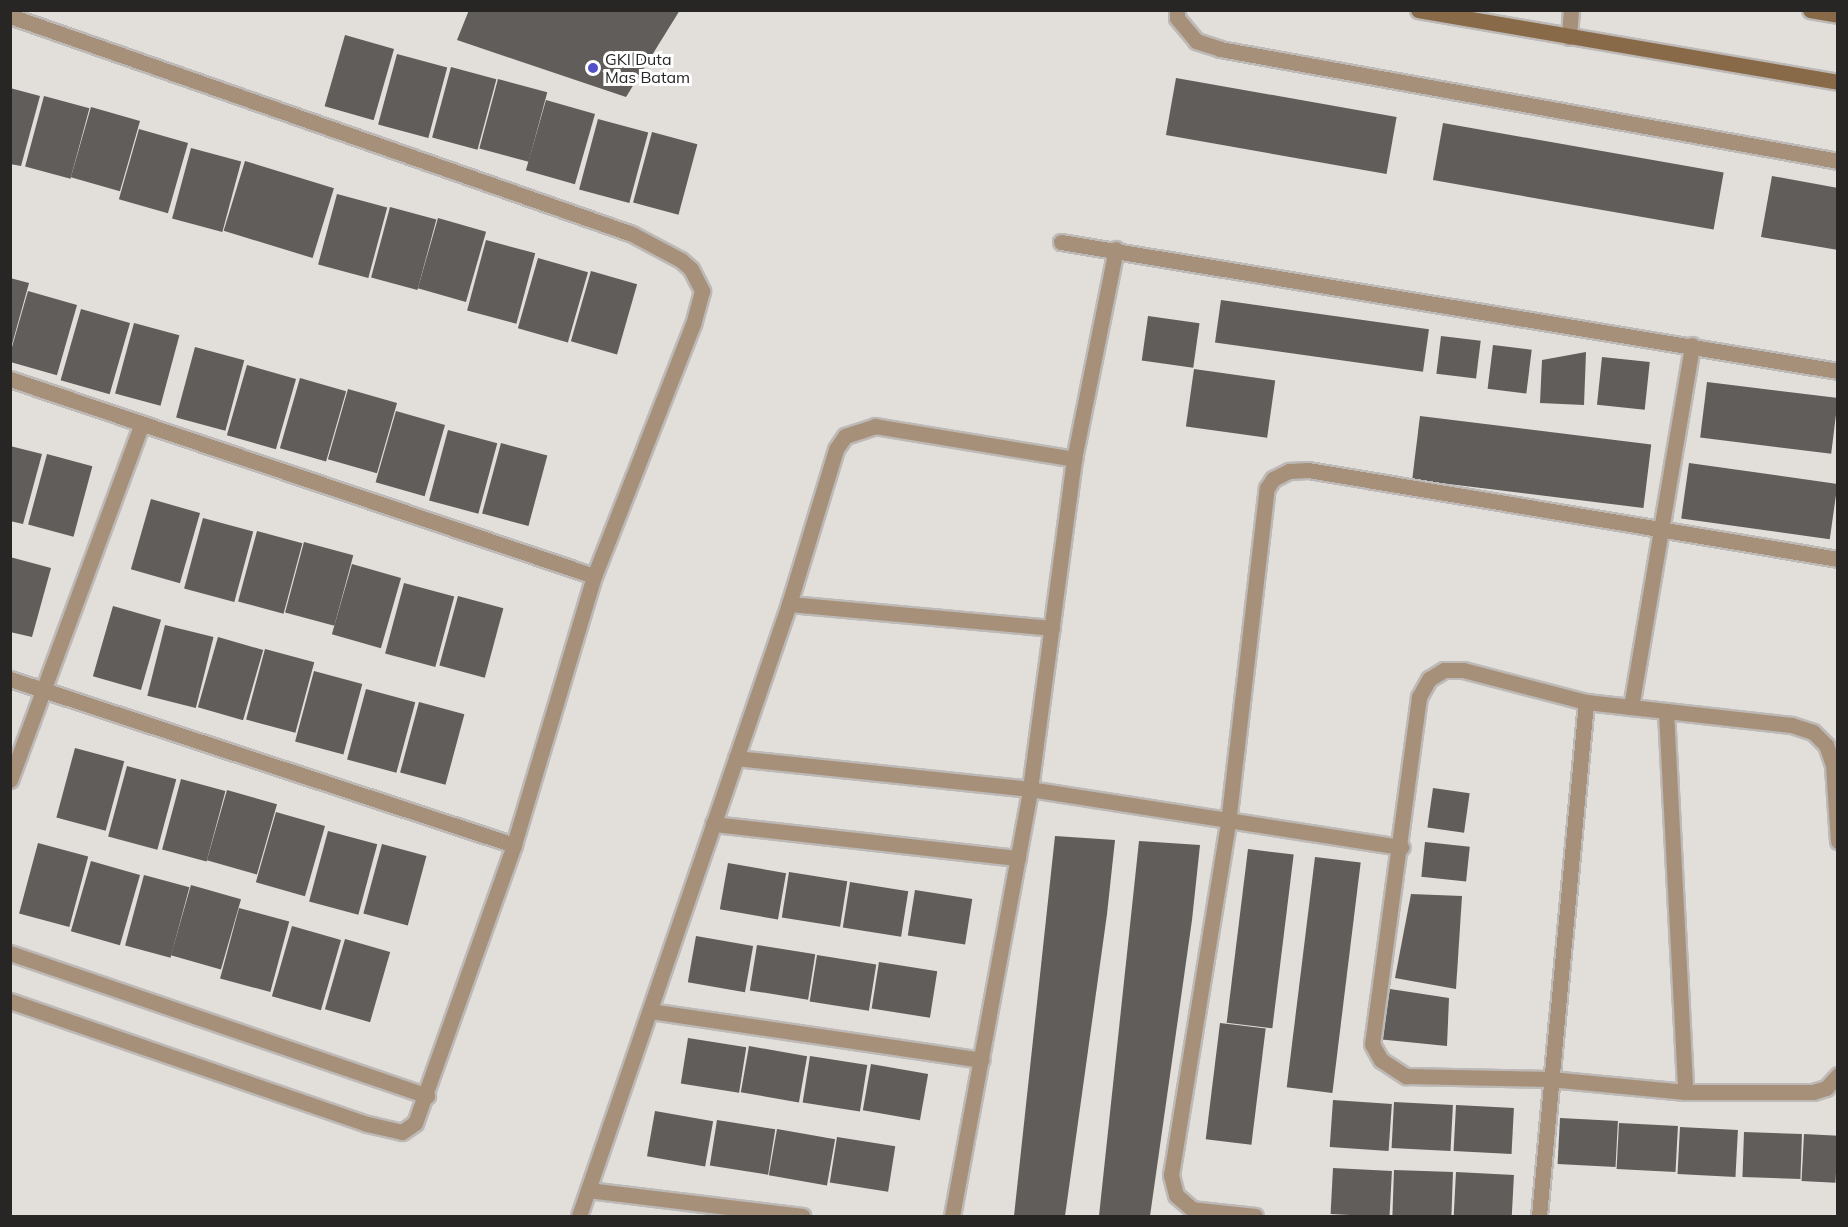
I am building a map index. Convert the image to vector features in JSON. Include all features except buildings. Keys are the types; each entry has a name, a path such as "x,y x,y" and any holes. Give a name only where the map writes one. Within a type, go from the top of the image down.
{"street":[{"path":"1177,10 1177,18 1196,41 1220,49 1838,160"},
{"path":"1418,10 1838,82"},
{"path":"1569,37 1571,10"},
{"path":"1810,10 1838,15"},
{"path":"10,16 632,234 666,250 691,269 702,291 693,324 594,576 514,845 427,1096 415,1123 402,1132 393,1132 10,1001"},
{"path":"1061,242 1116,249 1838,370"},
{"path":"952,1216 1030,789 1074,459 1116,249"},
{"path":"1631,707 1692,345"},
{"path":"10,379 141,426 594,576"},
{"path":"10,780 141,426"},
{"path":"579,1216 789,604 836,449 845,436 857,429 875,426 1074,459"},
{"path":"1255,1216 1192,1209 1176,1195 1171,1175 1228,823 1267,488 1280,473 1308,470 1838,559"},
{"path":"789,604 1052,628"},
{"path":"1838,841 1833,765 1826,745 1813,732 1791,725 1586,702 1463,670 1444,670 1429,680 1419,697 1401,847 1372,1044 1381,1060 1406,1076 1550,1079 1685,1092 1813,1092 1826,1088 1838,1075"},
{"path":"10,679 514,845"},
{"path":"1539,1216 1586,702"},
{"path":"1665,711 1685,1092"},
{"path":"736,758 1030,789 1228,823 1401,847"},
{"path":"713,824 1018,858"},
{"path":"10,953 427,1096"},
{"path":"650,1011 981,1060"},
{"path":"588,1190 802,1216"}],"place":[{"name":"GKI Duta Mas Batam","path":"593,68"}]}
